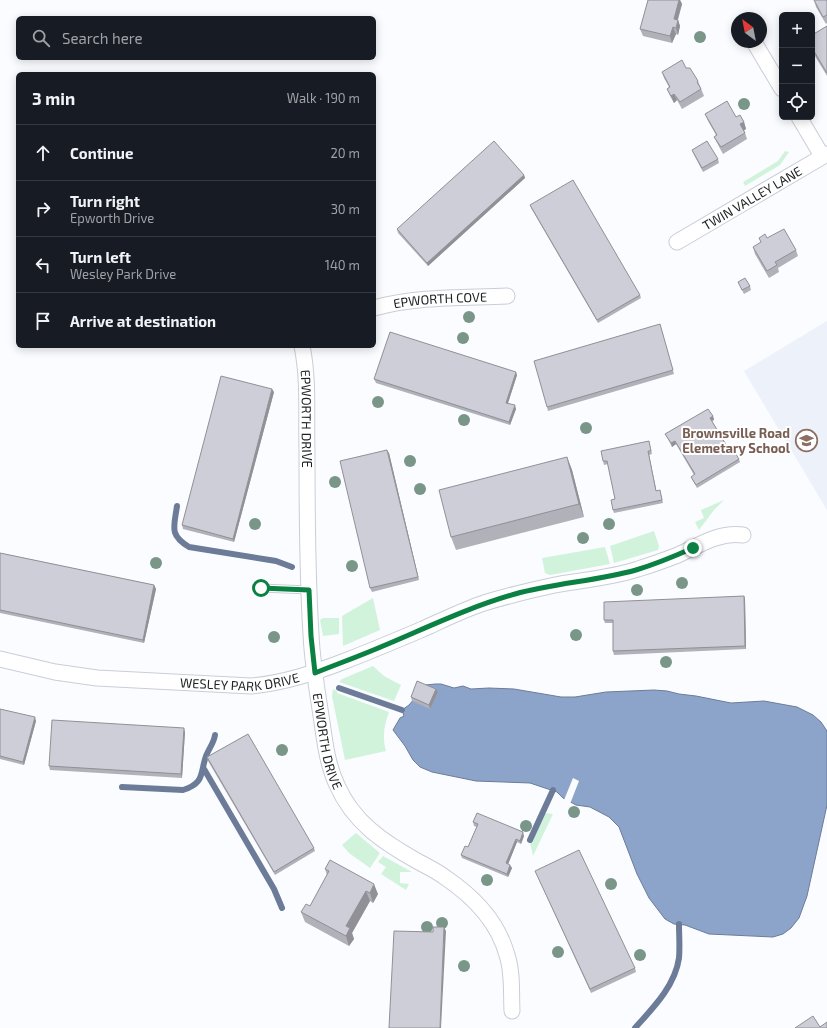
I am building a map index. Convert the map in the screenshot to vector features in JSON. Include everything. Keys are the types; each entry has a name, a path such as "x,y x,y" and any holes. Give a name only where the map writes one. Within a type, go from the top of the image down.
{"street":[{"path":"758,48 779,84"},
{"path":"801,120 824,155"},
{"name":"TWIN VALLEY LANE","path":"677,242 824,155"},
{"name":"EPWORTH COVE","path":"376,308 421,299 507,296"},
{"name":"EPWORTH DRIVE","path":"302,348 306,384 307,505 311,636 315,673 329,762 336,784 344,800 358,818 380,839 445,877 471,897 488,915 508,956 511,980 512,1011"},
{"name":"WESLEY PARK DRIVE","path":"0,659 55,672 97,678 252,686 272,684 315,673 485,603 547,587 636,570 678,555 706,540 732,534 743,535"}],"lane":[{"path":"261,588 309,590"}],"shaded area":[{"name":"Brownsville Road Elemetary School","path":"827,321 827,510 744,371"}],"green space":[{"path":"785,151 789,152 780,165 745,186 743,182 778,161"},
{"path":"724,500 714,510 699,530 695,522 704,518 701,510"},
{"path":"654,531 659,546 658,550 614,563 610,546"},
{"path":"605,547 610,564 550,575 545,573 542,558"},
{"path":"373,598 380,630 343,646 342,616"},
{"path":"323,618 339,618 339,634 323,636 320,620"},
{"path":"373,666 384,676 401,685 394,701 339,682 342,679"},
{"path":"333,689 337,691 337,693 389,712 384,732 386,751 345,760 332,696"},
{"path":"545,813 553,814 533,856 530,842 532,842"},
{"path":"356,833 380,853 370,868 349,853 342,845"},
{"path":"383,856 412,872 400,872 400,883 409,884 406,890 381,874 386,867 378,862"}],"water":[{"path":"441,684 454,688 463,686 471,689 514,689 561,697 575,697 606,692 654,690 667,691 731,703 764,701 797,707 813,715 821,722 827,731 827,805 807,896 799,918 791,928 783,934 773,937 709,934 685,925 674,924 665,919 649,898 637,874 619,827 609,817 590,807 576,805 563,798 557,792 530,783 476,781 432,772 420,767 413,760 393,730 400,718 404,716 402,710 409,705 426,685"}],"pier":[{"path":"573,778 579,781 570,804 564,800"}],"building":[{"path":"648,0 679,0 674,19 678,20 676,28 673,27 670,36 640,29"},
{"path":"814,0 827,0 827,15 823,17"},
{"path":"827,26 827,73 815,53 815,33"},
{"path":"682,60 686,68 690,68 701,89 680,102 674,94 671,96 667,89 670,87 662,72"},
{"path":"727,101 736,117 740,115 744,122 740,124 745,133 721,147 714,137 717,135 705,114"},
{"path":"494,141 524,175 427,263 397,229"},
{"path":"707,141 718,159 702,168 692,150"},
{"path":"573,180 640,295 597,320 530,205"},
{"path":"784,229 796,250 775,262 777,265 767,271 753,247 761,242 759,238 765,234 767,238"},
{"path":"745,278 750,286 742,290 738,282"},
{"path":"660,324 673,370 547,407 534,361"},
{"path":"390,332 516,372 506,403 515,405 509,422 374,379"},
{"path":"221,376 272,389 233,539 182,525"},
{"path":"708,409 713,416 710,418 731,453 734,451 739,459 696,485 691,477 695,474 675,441 671,443 665,434"},
{"path":"649,441 651,451 648,451 656,491 660,490 662,500 613,510 611,500 615,499 607,461 603,461 601,451"},
{"path":"387,450 418,577 370,588 340,461"},
{"path":"567,457 579,504 451,537 439,490"},
{"path":"0,553 154,585 143,640 0,610"},
{"path":"744,596 745,646 613,651 613,620 604,620 604,602"},
{"path":"417,681 436,689 429,705 411,697"},
{"path":"0,709 35,717 23,762 0,756"},
{"path":"52,720 184,728 181,774 49,766"},
{"path":"248,734 314,848 274,872 207,757"},
{"path":"477,813 523,832 520,841 516,839 506,863 510,865 507,874 461,855 465,846 468,847 478,824 473,822"},
{"path":"579,850 635,968 590,989 535,871"},
{"path":"330,860 374,884 370,893 366,891 346,926 350,928 346,936 301,912 306,904 310,906 329,871 325,869"},
{"path":"433,927 444,927 440,1028 389,1028 394,931 433,932"},
{"path":"813,1016 820,1027 827,1022 827,1028 795,1028"}],"waterway":[{"path":"177,506 174,530 178,538 189,547 276,561 292,567"},
{"path":"339,688 402,710"},
{"path":"122,787 183,790 190,787 195,784 200,777 206,756 214,741 215,735"},
{"path":"204,769 274,889 282,908"},
{"path":"530,840 553,790"},
{"path":"635,1028 662,996 673,978 679,958 679,924"}],"place":[{"name":"Brownsville Road Elemetary School","path":"806,440"}],"route":[{"path":"261,588 309,590 311,636 315,673 485,603 554,585 589,580 636,570 693,548"}]}
